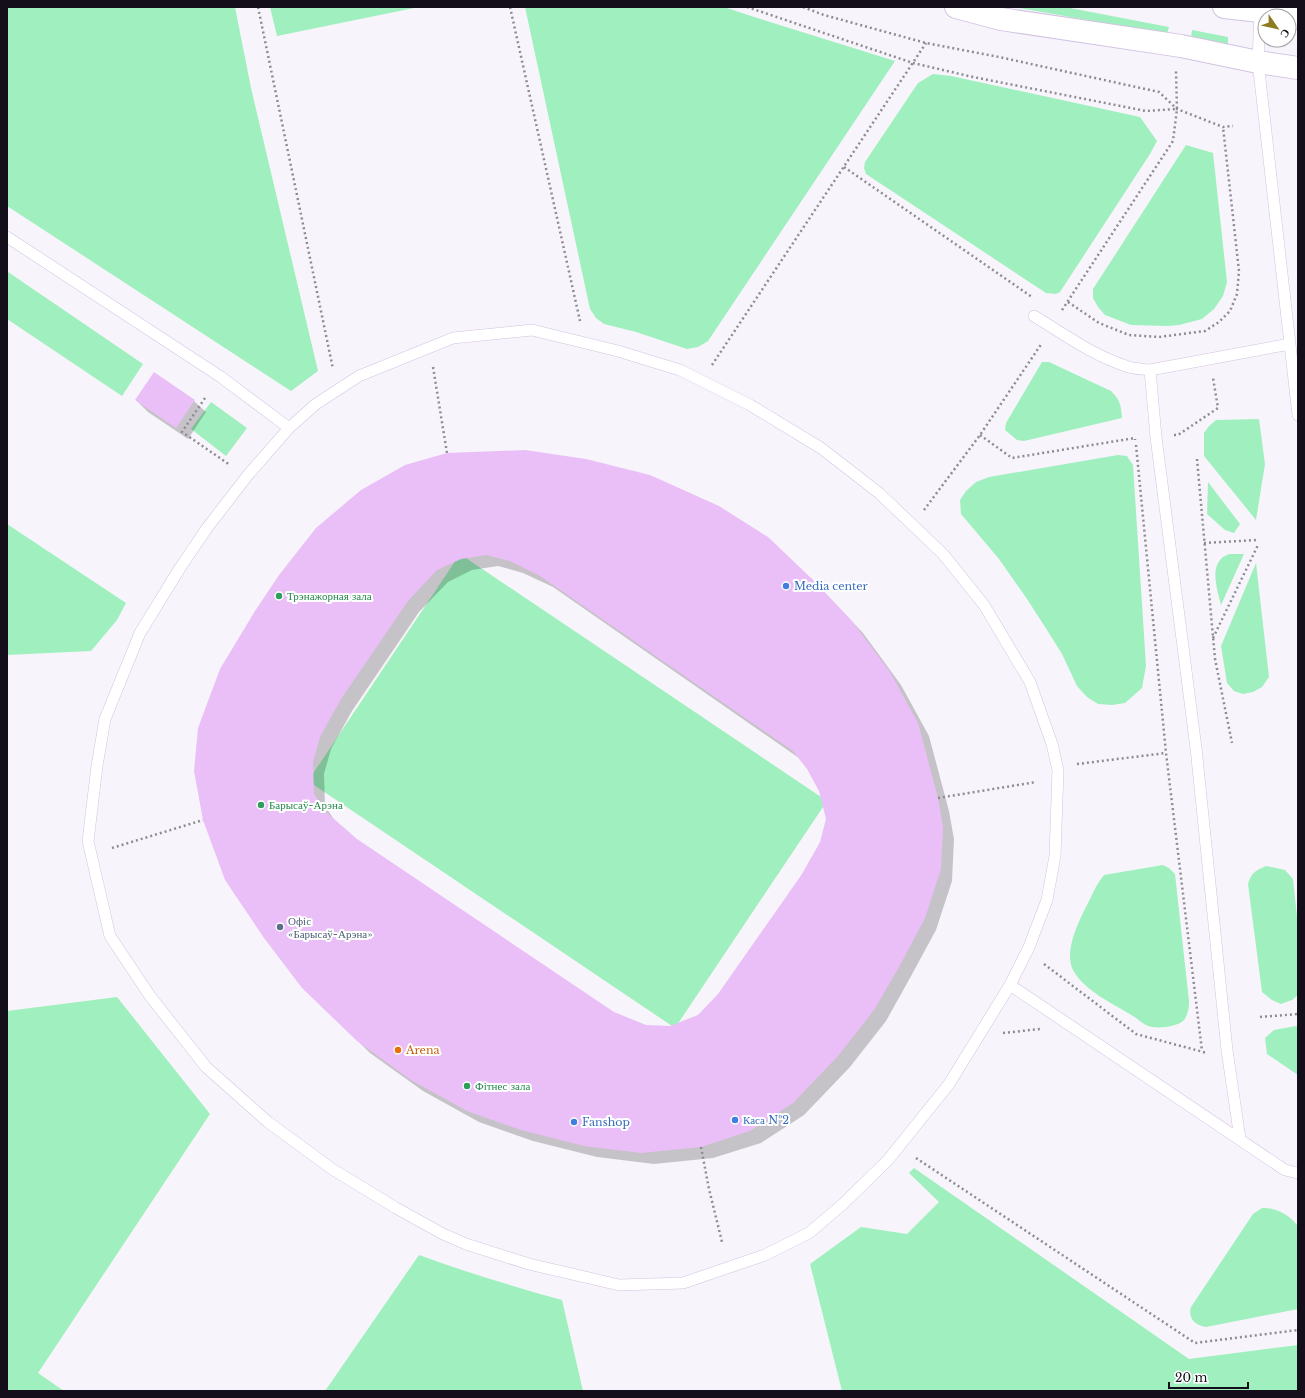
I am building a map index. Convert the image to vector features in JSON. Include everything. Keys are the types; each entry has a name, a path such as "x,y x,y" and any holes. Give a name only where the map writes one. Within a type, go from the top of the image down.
{"street":[{"path":"956,7 1001,19 1181,46 1258,62 1298,68"},
{"path":"1224,7 1257,11"}],"lane":[{"path":"1259,48 1258,62 1298,415"},
{"path":"7,237 220,378 289,428"},
{"path":"1034,316 1073,341 1104,357 1126,367 1150,370 1290,344"},
{"path":"532,330 618,351 680,370 750,405 821,448 879,493 943,554 984,605 1030,682 1052,744 1058,770 1055,856 1047,900 1029,947 1010,985 950,1084 888,1160 843,1204 809,1233 766,1256 683,1283 618,1285 529,1264 466,1244 443,1234 396,1208 332,1169 268,1122 206,1067 150,996 110,936 88,840 97,766 105,719 140,633 180,568 207,528 248,475 289,428 316,404 360,376 453,338 532,330"},
{"path":"1150,370 1156,437 1196,748 1227,1050 1240,1139"},
{"path":"1010,985 1285,1170 1298,1173"}],"path":[{"path":"258,7 334,374"},
{"path":"510,7 580,321"},
{"path":"747,7 913,63 973,77 1146,110 1177,109"},
{"path":"803,7 824,15 926,43 999,57 1159,92 1177,109 1223,128 1233,126"},
{"path":"710,367 926,43"},
{"path":"1058,314 1068,302 1173,141 1177,109 1176,67"},
{"path":"1068,302 1099,324 1129,335 1159,337 1205,331 1219,322 1230,311 1237,294 1239,271 1223,128"},
{"path":"844,167 1032,297"},
{"path":"924,510 980,435 1044,341"},
{"path":"433,366 447,453"},
{"path":"1172,435 1178,435 1218,408 1212,372"},
{"path":"205,398 182,432 234,468"},
{"path":"980,435 1012,458 1135,438 1166,753 1202,1051"},
{"path":"1197,459 1215,659 1232,742"},
{"path":"1204,542 1258,540"},
{"path":"1213,639 1258,545"},
{"path":"1077,764 1166,753"},
{"path":"938,798 1036,782"},
{"path":"112,848 203,820"},
{"path":"1044,964 1136,1034 1207,1053"},
{"path":"1260,1017 1298,1014"},
{"path":"701,1147 709,1189 722,1242"},
{"path":"916,1158 1195,1343 1298,1330"}],"green space":[{"path":"7,7 235,7 251,88 318,371 291,391 7,206"},
{"path":"270,7 419,7 277,36"},
{"path":"525,7 724,7 895,61 708,341 698,347 687,349 636,332 604,324 596,318 590,309"},
{"path":"1013,7 1065,7 1169,27 1167,34"},
{"path":"1192,30 1228,37 1228,44 1191,38"},
{"path":"933,74 951,76 1140,117 1157,141 1060,292 1056,294 1046,293 866,174 864,168 865,162 918,83"},
{"path":"1186,145 1213,153 1227,282 1223,296 1214,309 1202,319 1179,325 1131,325 1105,315 1093,298 1093,289"},
{"path":"8,272 143,364 122,396 7,319"},
{"path":"1042,362 1049,362 1111,391 1120,403 1122,418 1024,441 1017,440 1005,430 1006,423"},
{"path":"211,402 247,428 226,456 191,429"},
{"path":"1259,419 1265,464 1256,520 1204,456 1204,433 1216,420"},
{"path":"1118,455 1127,456 1133,465 1146,666 1142,688 1125,703 1112,705 1098,704 1087,697 1077,686 1062,654 1027,599 999,559 961,514 960,500 966,491 976,482 989,477"},
{"path":"1208,482 1240,524 1234,533 1225,530 1207,514"},
{"path":"7,524 126,603 117,620 91,651 7,655"},
{"path":"460,554 827,801 675,1028 308,781"},
{"path":"1229,554 1244,554 1221,605 1215,575 1218,564 1222,558"},
{"path":"1256,563 1269,677 1262,687 1253,692 1243,694 1234,691 1227,683 1221,646"},
{"path":"1163,865 1175,874 1189,1004 1187,1014 1183,1021 1171,1026 1156,1027 1144,1024 1092,991 1078,978 1073,970 1070,962 1070,953 1078,924 1095,889 1104,875"},
{"path":"1266,866 1285,870 1293,879 1298,926 1298,995 1292,1000 1281,1004 1272,1000 1262,992 1248,884 1254,872"},
{"path":"117,997 210,1114 38,1373 64,1391 7,1391 7,1011"},
{"path":"1296,1026 1298,1027 1298,1075 1267,1054 1265,1038 1274,1030"},
{"path":"914,1168 1189,1359 1298,1345 1298,1391 842,1391 810,1264 861,1227 907,1234 939,1202 909,1173"},
{"path":"1262,1208 1282,1212 1297,1225 1298,1309 1206,1327 1198,1325 1191,1318 1191,1307 1253,1214"},
{"path":"419,1255 490,1279 562,1300 583,1391 325,1391"}],"building":[{"path":"154,372 195,400 176,428 135,400"},
{"name":"Барысаў-Арэна","path":"525,450 586,459 650,475 719,506 768,537 811,578 852,621 890,672 918,723 938,798 943,827 941,869 925,918 874,1010 838,1056 793,1103 750,1131 701,1147 641,1153 584,1146 521,1130 467,1111 411,1080 357,1041 302,988 264,938 225,880 203,820 194,771 198,728 220,669 279,575 316,528 361,490 405,465 447,453","holes":["486,555 510,561 540,576 793,751 807,769 819,791 826,819 820,842 802,874 718,994 698,1015 670,1026 646,1025 614,1012 357,839 326,812 314,794 313,762 320,737 341,699 408,601 437,570 461,559"]}],"place":[{"name":"Media center","path":"786,586"},
{"name":"Трэнажорная зала","path":"279,596"},
{"name":"Барысаў-Арэна","path":"261,805"},
{"name":"Офіс «Барысаў-Арэна»","path":"280,927"},
{"name":"Arena","path":"398,1050"},
{"name":"Фітнес зала","path":"467,1086"},
{"name":"Каса №2","path":"735,1120"},
{"name":"Fanshop","path":"574,1122"}]}
